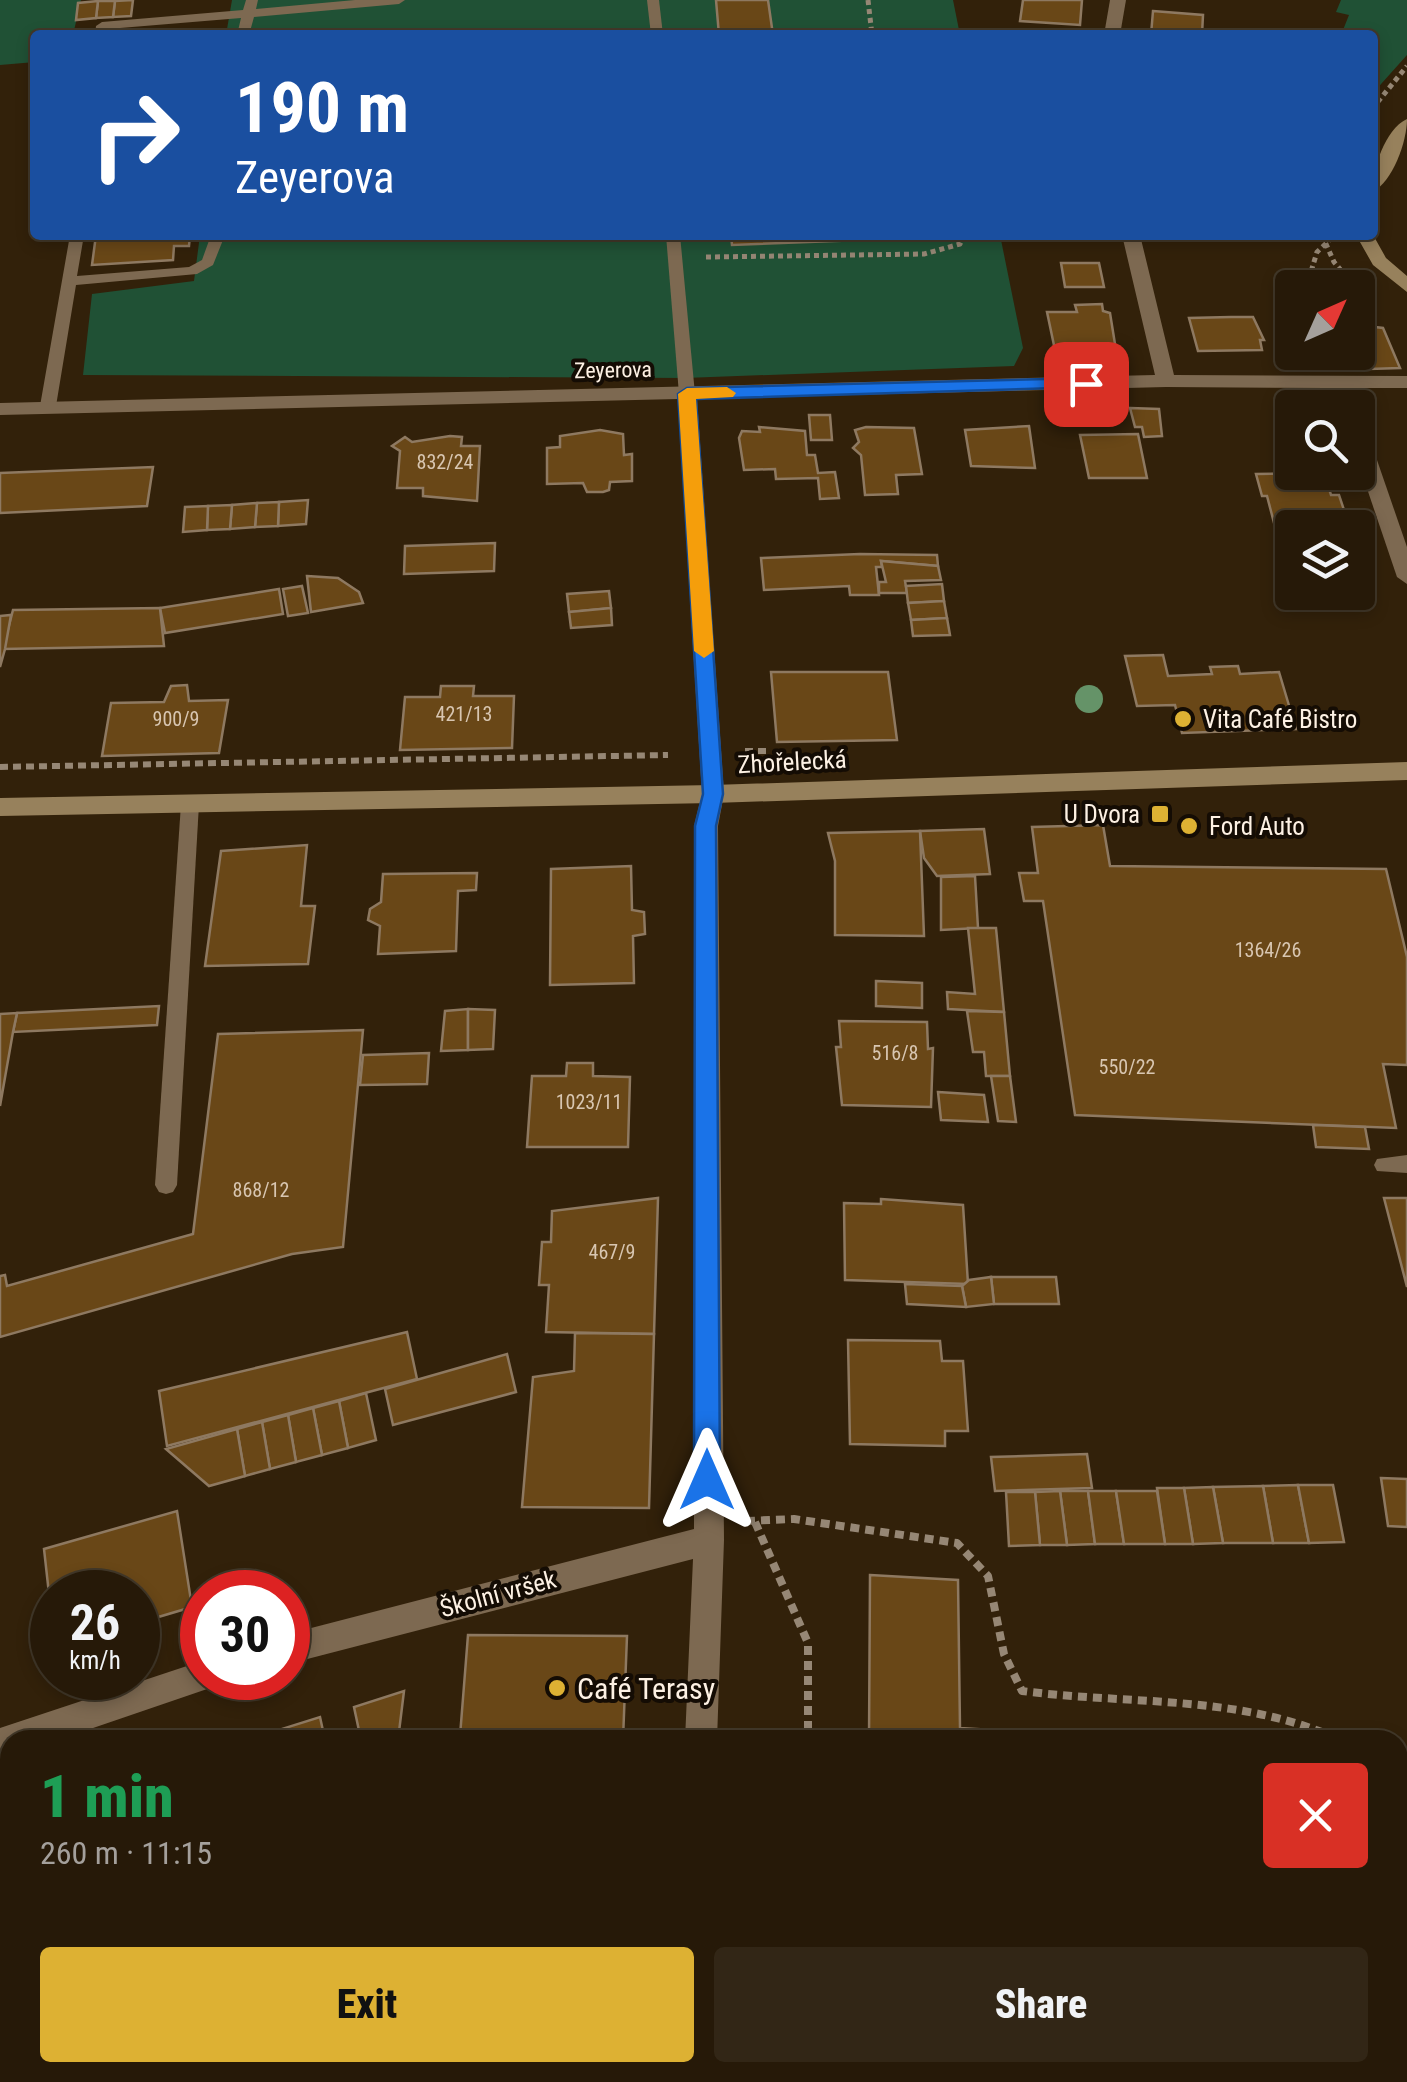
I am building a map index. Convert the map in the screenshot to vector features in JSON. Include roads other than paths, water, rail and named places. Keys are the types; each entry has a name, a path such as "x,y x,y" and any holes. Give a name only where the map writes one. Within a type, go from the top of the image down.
{"main road":[{"path":"1378,176 1407,124"},
{"path":"1368,240 1379,261 1407,286"},
{"name":"Zhořelecká","path":"0,808 713,794 1407,771"}],"street":[{"path":"1113,30 1118,0"},
{"path":"1132,240 1166,382"},
{"name":"Zeyerova","path":"0,409 1166,382 1407,382"},
{"path":"1335,382 1338,390"},
{"path":"687,394 713,794 706,826 708,1529 701,1730"},
{"path":"1375,484 1407,577"},
{"name":"Školní vršek","path":"310,1643 708,1529"},
{"path":"34,1730 180,1683"}],"lane":[{"path":"244,30 252,0"},
{"path":"102,30 102,26 398,0"},
{"path":"653,0 656,30"},
{"path":"48,406 76,240"},
{"path":"72,282 192,271 208,262 216,240"},
{"path":"674,240 687,394"},
{"path":"166,1185 190,804"},
{"path":"1384,1165 1407,1164"}],"place":[{"name":"Vita Café Bistro","path":"1183,719"},
{"name":"U Dvora","path":"1160,814"},
{"name":"Ford Auto","path":"1189,826"},
{"name":"Café Terasy","path":"557,1688"}]}
